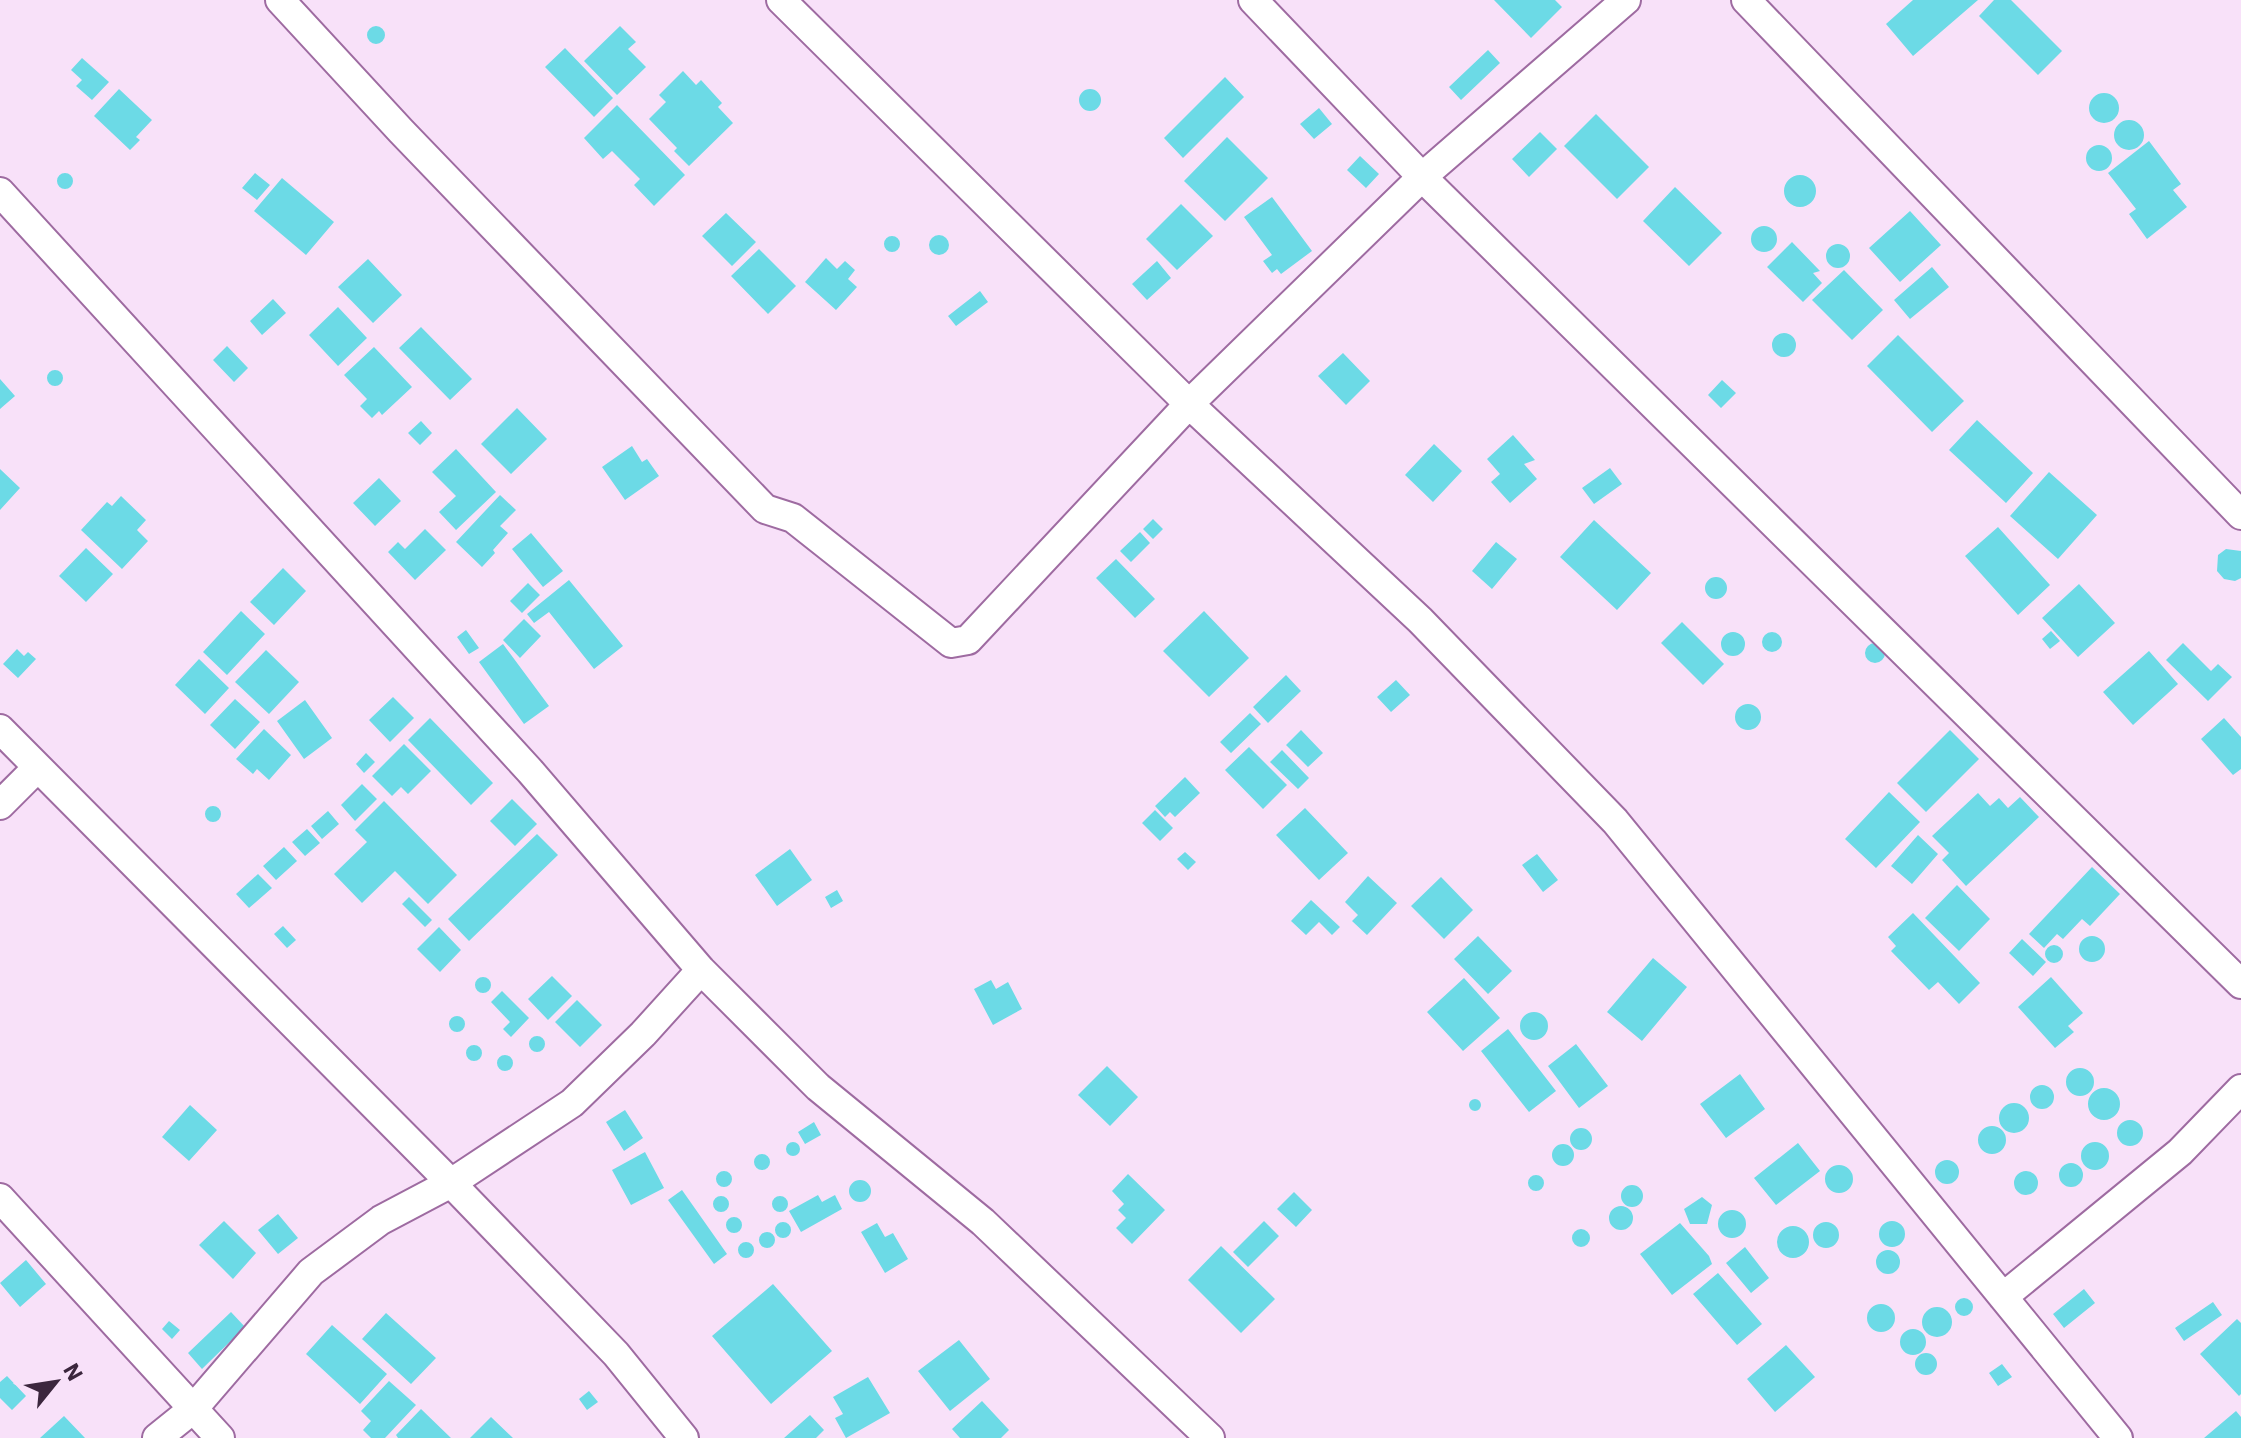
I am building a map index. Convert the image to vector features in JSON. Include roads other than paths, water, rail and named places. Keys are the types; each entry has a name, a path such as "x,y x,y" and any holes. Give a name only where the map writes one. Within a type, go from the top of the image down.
{"street":[{"path":"280,0 401,131 765,509 793,518 951,643 968,640 1189,404 1422,177 1626,0"},
{"path":"781,0 1189,404 1420,620 1615,821 2118,1438"},
{"path":"1253,0 1422,177 2241,984"},
{"path":"1746,0 2241,515"},
{"path":"0,192 530,771 701,970 818,1087 983,1222 1210,1438"},
{"path":"0,729 451,1183 616,1354 684,1438"},
{"path":"0,805 37,768"},
{"path":"157,1438 193,1409 311,1272 381,1220 451,1183 572,1103 643,1034 701,970"},
{"path":"2003,1297 2180,1152 2241,1089"},
{"path":"0,1198 220,1438"}]}
